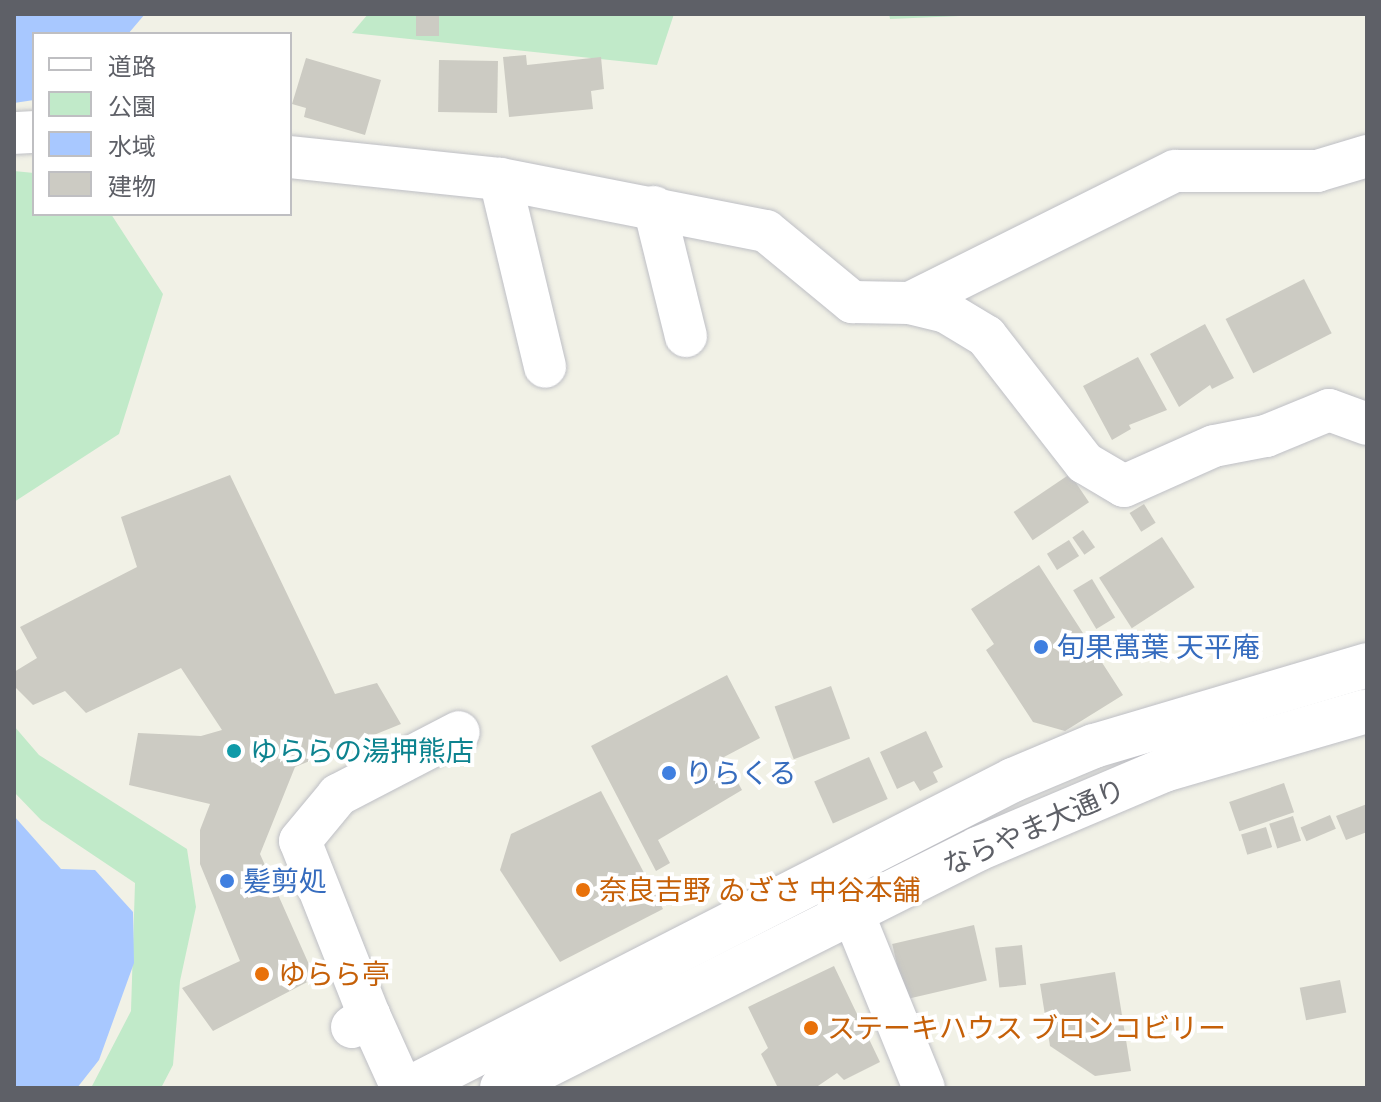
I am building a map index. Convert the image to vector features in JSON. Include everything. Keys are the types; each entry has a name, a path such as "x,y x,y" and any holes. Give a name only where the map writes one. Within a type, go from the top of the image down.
{"street":[{"path":"910,303 1175,171 1317,171 1367,156"},
{"path":"292,157 500,179 766,231 852,302 910,303 946,312 986,336 1085,463 1124,486 1214,446 1266,436 1329,410 1367,424"},
{"path":"500,179 545,367"},
{"path":"654,207 686,336"},
{"path":"410,1088 1013,780 1094,746 1367,665"},
{"name":"ならやま大通り","path":"502,1088 978,849 1164,770 1367,711"},
{"path":"402,1088 361,1021 300,841 338,795 459,732"},
{"path":"852,911 924,1088"}],"green space":[{"path":"368,14 674,14 657,65 352,33"},
{"path":"889,14 1006,14 890,19"},
{"path":"14,171 32,173 32,216 112,216 163,294 119,434 14,502"},
{"path":"14,726 39,755 187,849 196,907 180,981 173,1065 161,1088 91,1088 131,1011 135,883 41,820 14,792"}],"water":[{"path":"14,14 145,14 130,32 32,32 32,100 14,103"},
{"path":"14,816 61,869 95,870 133,912 134,963 99,1060 77,1088 14,1088"}],"building":[{"path":"416,14 439,14 439,36 416,36"},
{"path":"526,55 527,65 601,57 604,89 591,91 593,109 509,117 503,57"},
{"path":"306,58 381,80 365,135 304,117 306,108 292,104"},
{"path":"439,60 498,61 497,113 438,112"},
{"path":"1304,279 1332,333 1253,373 1226,319"},
{"path":"1205,324 1234,378 1212,389 1210,385 1179,407 1150,354"},
{"path":"1138,357 1167,410 1129,425 1131,429 1112,440 1083,386"},
{"path":"1070,474 1089,502 1033,540 1014,512"},
{"name":"ゆららの湯押熊店","path":"230,475 335,694 377,683 401,724 295,767 260,854 315,978 213,1031 182,988 240,961 200,864 200,830 210,804 129,785 138,733 201,736 222,730 181,668 86,713 65,691 33,705 14,686 14,672 37,658 20,627 137,567 121,517"},
{"path":"1144,504 1156,523 1141,532 1130,513"},
{"path":"1083,530 1095,547 1084,555 1072,537"},
{"path":"1162,537 1195,587 1132,628 1099,578"},
{"path":"1069,540 1079,556 1057,570 1047,554"},
{"name":"旬果萬葉 天平庵","path":"1039,565 1123,695 1065,731 1033,722 986,650 994,644 971,609"},
{"path":"1092,579 1115,618 1096,629 1073,590"},
{"name":"りらくる","path":"727,675 760,738 724,757 742,790 658,840 670,863 656,871 591,746"},
{"path":"831,686 850,739 794,759 775,707"},
{"path":"926,731 943,767 933,772 938,782 920,791 914,781 897,789 880,752"},
{"path":"869,757 888,799 833,823 814,781"},
{"path":"1284,783 1294,812 1239,831 1229,802"},
{"name":"奈良吉野 ゐざさ 中谷本舗","path":"601,791 663,909 560,962 500,870 511,834"},
{"path":"1367,804 1367,832 1346,840 1336,816"},
{"path":"1330,815 1336,829 1306,841 1301,828"},
{"path":"1293,816 1301,841 1277,848 1269,824"},
{"path":"1266,827 1272,847 1247,855 1241,835"},
{"path":"974,925 987,981 905,999 892,944"},
{"path":"1022,945 1026,985 999,988 995,948"},
{"name":"ステーキハウス ブロンコビリー","path":"834,966 880,1062 844,1080 837,1073 815,1088 778,1088 761,1054 768,1048 748,1007"},
{"path":"1115,972 1131,1071 1095,1076 1050,1046 1040,984"},
{"path":"1340,980 1346,1012 1306,1020 1300,988"}],"place":[{"name":"旬果萬葉 天平庵","path":"1041,647"},
{"name":"ゆららの湯押熊店","path":"234,751"},
{"name":"りらくる","path":"669,773"},
{"name":"髪剪処","path":"227,881"},
{"name":"奈良吉野 ゐざさ 中谷本舗","path":"583,890"},
{"name":"ゆらら亭","path":"262,974"},
{"name":"ステーキハウス ブロンコビリー","path":"811,1028"}]}
